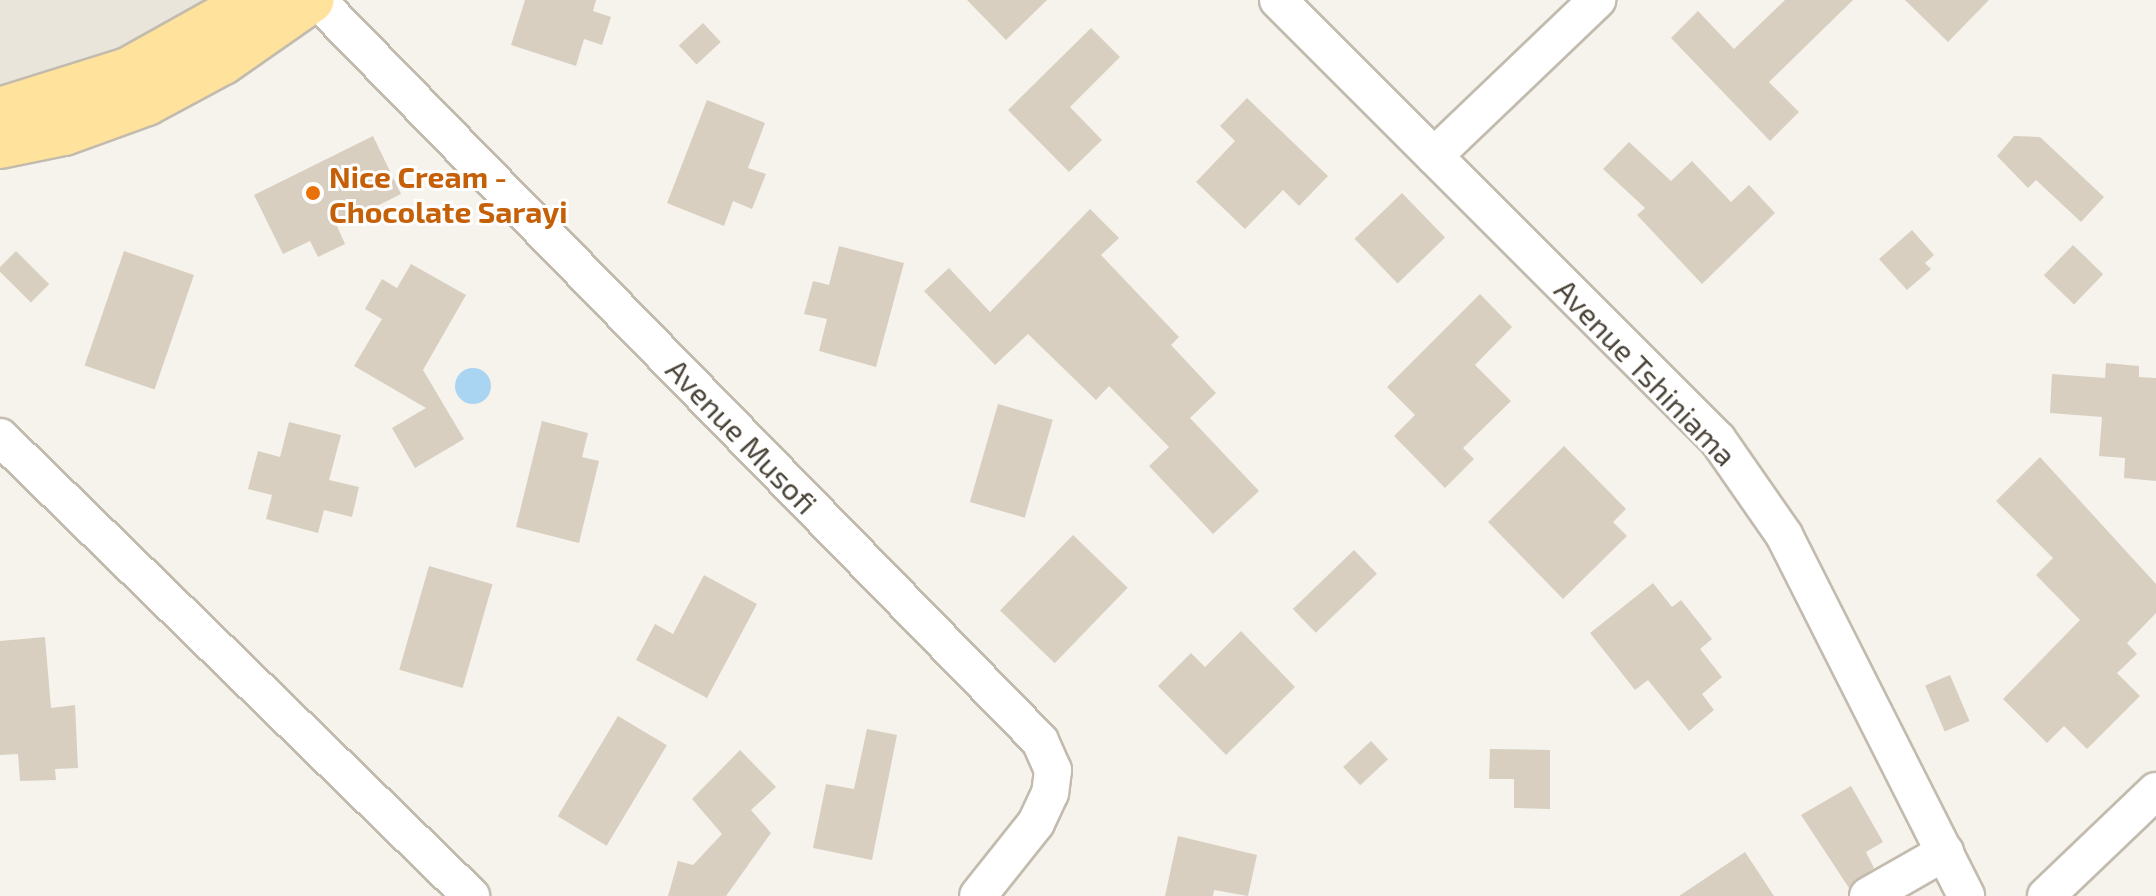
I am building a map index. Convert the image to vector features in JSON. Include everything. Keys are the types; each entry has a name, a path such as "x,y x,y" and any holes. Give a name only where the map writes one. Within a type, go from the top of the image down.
{"main road":[{"path":"0,110 128,70 253,0"},
{"path":"0,146 147,103 223,62 314,0"}],"street":[{"name":"Avenue Musofi","path":"314,0 1040,741 1053,770 1050,793 1036,823 978,896"},
{"name":"Avenue Tshiniama","path":"1278,0 1718,440 1753,487 1966,896"},
{"path":"1434,156 1597,0"},
{"path":"0,437 471,896"},
{"path":"2046,896 2156,791"},
{"path":"1868,896 1945,852"}],"shaded area":[{"path":"0,0 243,0 0,110"}],"water":[{"path":"473,368 486,373 491,386 486,399 473,404 460,399 455,386 460,373"}],"building":[{"path":"525,0 596,0 593,11 611,17 602,45 584,39 576,66 511,45"},
{"path":"967,0 1047,0 1006,40"},
{"path":"1785,0 1853,0 1769,82 1799,112 1770,141 1671,38 1698,11 1734,49"},
{"path":"1905,0 1989,0 1948,42"},
{"path":"703,23 721,42 697,65 679,46"},
{"path":"1091,28 1120,57 1070,107 1102,140 1069,172 1008,110"},
{"path":"1247,98 1328,176 1299,206 1283,190 1245,229 1196,182 1235,141 1220,126"},
{"path":"707,100 765,123 748,168 766,174 752,209 733,201 724,226 667,203"},
{"path":"373,136 401,194 337,226 345,244 318,257 310,241 283,254 254,195"},
{"path":"2014,136 2040,137 2104,197 2081,222 2036,180 2028,188 1997,156"},
{"path":"1629,142 1671,181 1692,161 1731,202 1749,185 1775,213 1702,284 1637,215 1645,208 1603,169"},
{"path":"1402,193 1445,238 1398,283 1355,239"},
{"path":"1090,209 1119,238 1101,255 1179,337 1171,345 1216,393 1190,418 1259,491 1213,534 1149,466 1169,447 1109,386 1096,400 1028,334 995,365 924,291 949,268 990,312"},
{"path":"1912,230 1934,255 1925,263 1931,269 1907,290 1879,259"},
{"path":"2073,245 2103,274 2074,304 2044,275"},
{"path":"839,246 904,263 876,367 819,351 827,319 804,314 813,281 829,285"},
{"path":"16,251 49,284 31,303 0,272 0,267"},
{"path":"124,251 194,275 155,389 85,365"},
{"path":"411,264 466,295 423,370 464,439 415,468 392,428 426,408 354,366 382,319 365,309 382,279 397,288"},
{"path":"1480,294 1512,327 1475,365 1511,401 1463,448 1474,459 1445,488 1394,436 1415,415 1387,387"},
{"path":"2106,363 2139,366 2139,377 2156,378 2156,481 2124,478 2125,458 2099,456 2102,417 2050,413 2052,374 2105,378"},
{"path":"998,404 1053,420 1025,518 970,502"},
{"path":"542,421 588,433 582,457 599,461 579,543 516,527"},
{"path":"289,422 341,435 329,480 359,487 352,517 324,510 318,533 266,519 272,495 248,489 258,451 280,457"},
{"path":"1564,446 1626,509 1613,522 1627,536 1563,599 1488,522"},
{"path":"2040,457 2156,584 2156,613 2127,643 2137,654 2117,673 2140,696 2087,749 2064,726 2047,743 2003,699 2080,620 2036,575 2053,558 1996,501"},
{"path":"1073,535 1128,588 1055,663 1000,611"},
{"path":"1354,550 1377,574 1316,633 1293,609"},
{"path":"429,566 492,584 463,688 399,670"},
{"path":"704,575 757,604 707,698 636,660 655,624 673,634"},
{"path":"1653,583 1672,607 1681,600 1712,639 1700,649 1722,677 1702,694 1714,710 1689,731 1648,680 1635,690 1590,633"},
{"path":"1241,631 1295,687 1226,755 1158,686 1191,653 1205,667"},
{"path":"45,637 51,708 75,705 78,768 55,769 56,780 20,781 18,754 0,755 0,641"},
{"path":"1950,675 1970,721 1945,732 1925,686"},
{"path":"618,716 667,745 607,846 558,816"},
{"path":"867,729 897,735 872,860 813,848 826,784 854,789"},
{"path":"1371,741 1388,759 1360,785 1343,767"},
{"path":"1490,749 1550,750 1550,809 1514,808 1514,779 1489,779"},
{"path":"740,750 776,787 751,810 771,833 726,896 668,896 678,861 693,865 722,834 692,799"},
{"path":"1851,786 1883,842 1866,852 1874,868 1849,888 1801,815"},
{"path":"1178,836 1257,855 1248,896 1214,890 1213,896 1165,896"},
{"path":"1745,852 1774,896 1679,896"}],"place":[{"name":"Nice Cream - Chocolate Sarayi","path":"313,193"}]}
